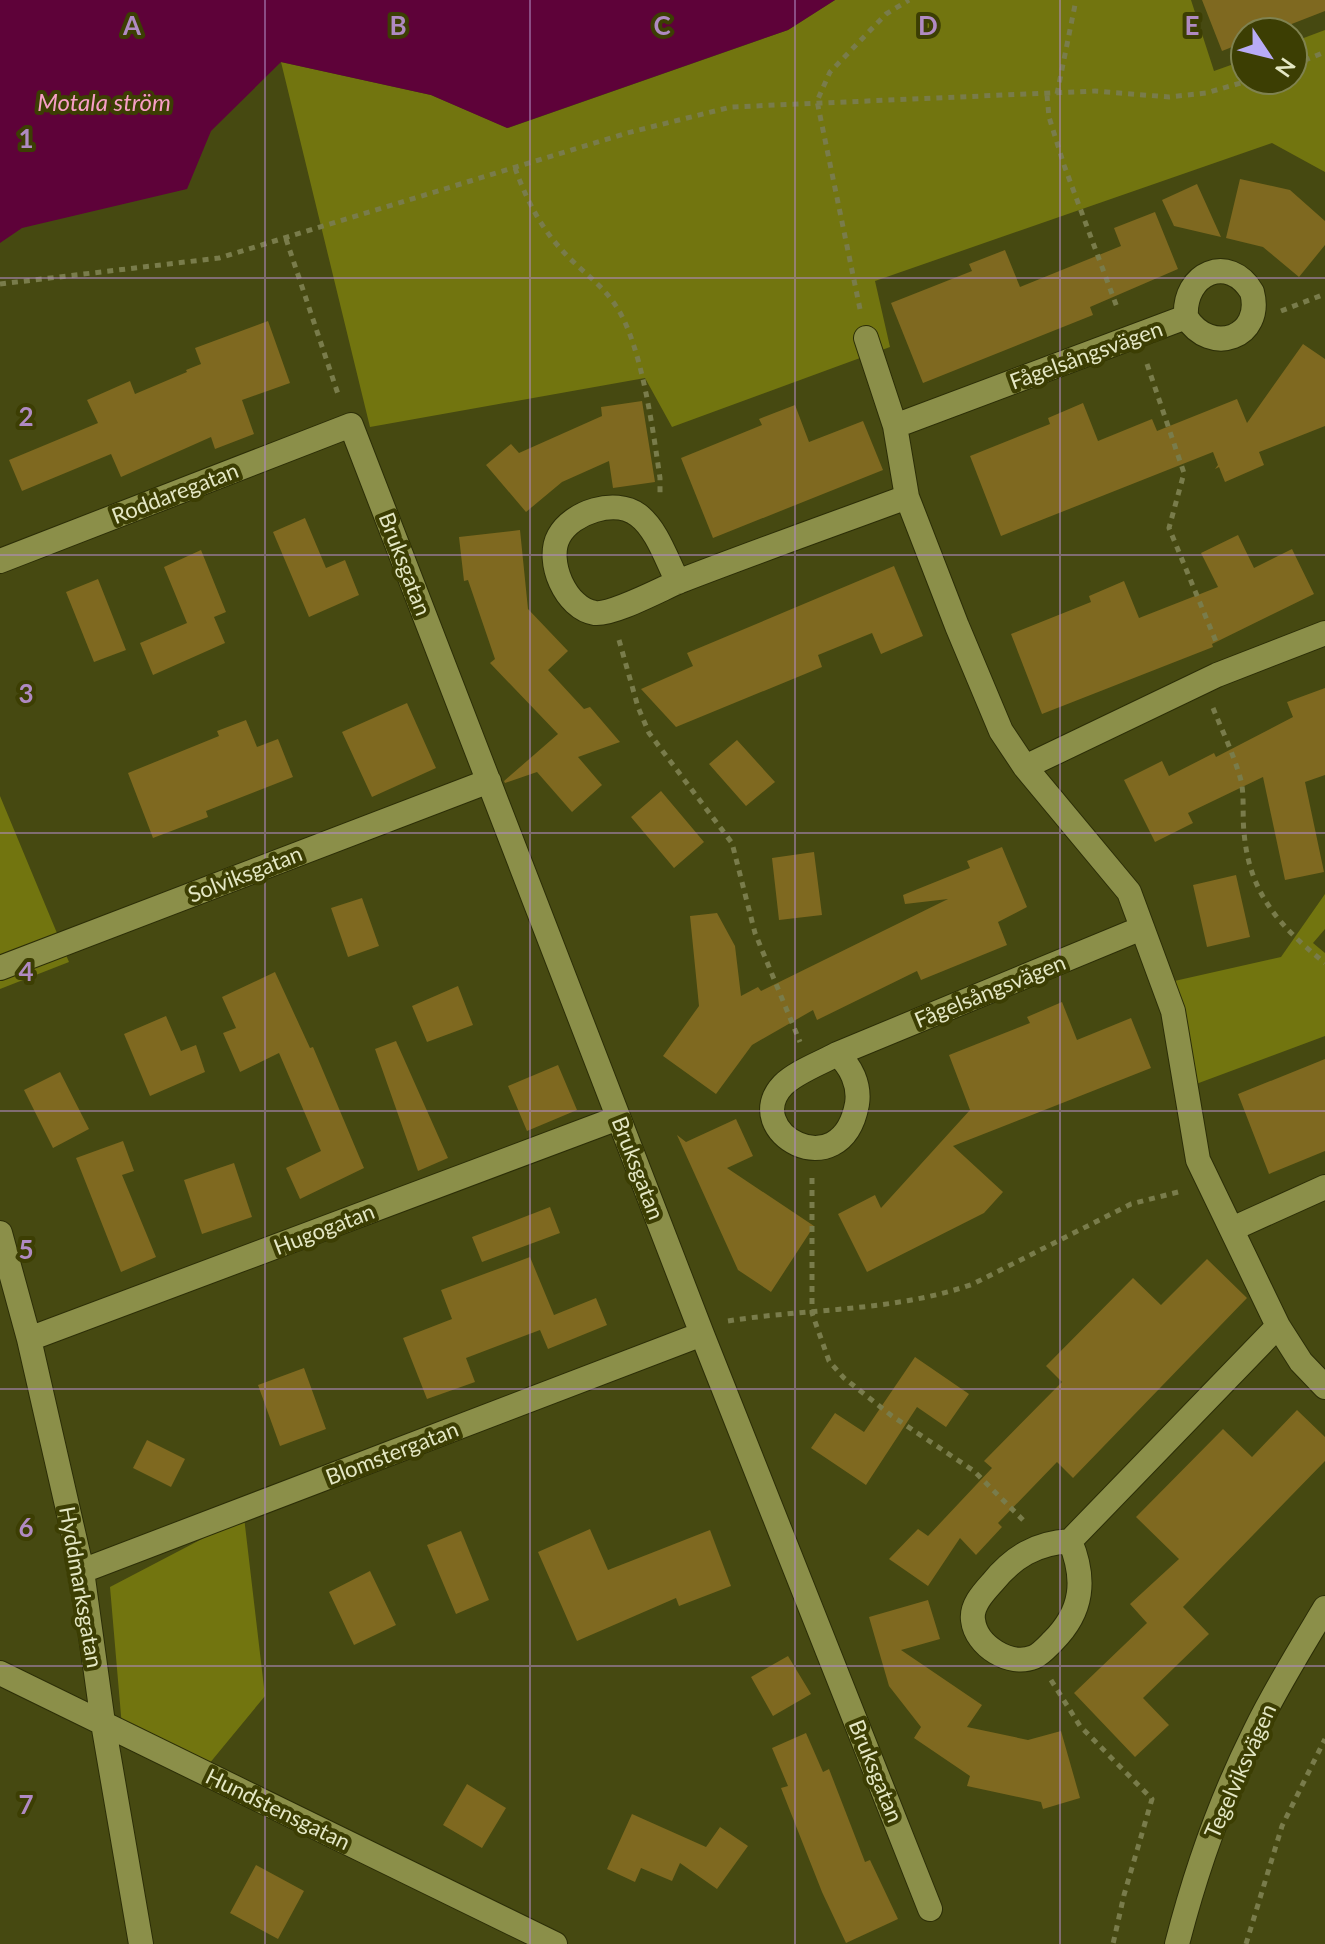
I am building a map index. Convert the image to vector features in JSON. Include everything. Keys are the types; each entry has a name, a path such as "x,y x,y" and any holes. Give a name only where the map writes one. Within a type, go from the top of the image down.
{"street":[{"name":"Fågelsångsvägen","path":"1219,271 1235,275 1248,285 1255,300 1253,316 1241,332 1232,337 1221,339 1200,334 1186,317 1185,301 1191,286 1203,275 1219,271"},
{"name":"Fågelsångsvägen","path":"895,426 1186,317"},
{"path":"866,338 895,426 907,497 1001,731 1025,767 1129,892 1173,1011 1198,1160 1278,1326 1301,1362 1325,1387"},
{"name":"Roddaregatan","path":"0,561 351,425"},
{"name":"Bruksgatan","path":"351,425 702,1334 930,1909"},
{"path":"678,582 647,523 629,509 608,506 573,520 555,544 554,554 565,593 572,602 591,612 610,611 678,582 907,497"},
{"path":"1025,767 1217,675 1325,633"},
{"name":"Solviksgatan","path":"0,968 489,781"},
{"name":"Fågelsångsvägen","path":"813,1149 799,1147 785,1138 777,1124 773,1111 784,1083 837,1054 1142,928"},
{"path":"813,1149 824,1147 838,1138 848,1129 855,1114 858,1098 856,1084 851,1069 837,1054"},
{"name":"Hugogatan","path":"29,1339 618,1118"},
{"path":"1232,1229 1325,1187"},
{"name":"Hyddmarksgatan","path":"0,1233 29,1339 82,1571 103,1723 141,1944"},
{"path":"1070,1541 1077,1558 1081,1593 1074,1615 1061,1633 1034,1657 1009,1658 999,1654 982,1640 973,1620 974,1609 981,1596 997,1576 1026,1551 1070,1541 1278,1326"},
{"name":"Blomstergatan","path":"82,1571 702,1334"},
{"name":"Tegelviksvägen","path":"1177,1944 1210,1835 1236,1772 1283,1679 1325,1608"},
{"name":"Hundstensgatan","path":"0,1673 555,1944"}],"path":[{"path":"866,338 817,101 830,72 886,14 909,0"},
{"path":"1057,94 1076,0"},
{"path":"0,284 219,258 677,119 731,107 1095,91 1169,97 1206,93 1229,86"},
{"path":"1047,95 1049,117 1064,165 1121,319 1143,352 1184,473 1169,528 1221,652 1210,700 1241,779 1244,835 1254,881 1264,901 1295,938 1325,963"},
{"path":"515,168 541,224 559,248 616,306 629,336 642,378 660,478 660,512 647,523"},
{"path":"286,239 314,328 351,425"},
{"path":"1253,316 1274,314 1325,294"},
{"path":"610,611 638,707 649,733 732,843 755,933 811,1068"},
{"path":"813,1149 812,1313 829,1361 844,1378 905,1425 974,1471 1034,1530 1042,1545"},
{"path":"702,1334 730,1321 812,1313 947,1293 973,1284 1131,1204 1210,1184"},
{"path":"1034,1657 1080,1726 1152,1799 1113,1944"},
{"path":"1246,1944 1282,1826 1325,1739"}],"shaded area":[{"path":"835,0 1191,0 1214,71 1229,66 1229,96 1309,96 1309,36 1325,30 1325,172 1272,143 875,281 890,347 672,427 645,378 370,427 281,62 431,95 508,128 788,30"},
{"path":"0,796 69,962 0,989"},
{"path":"1325,894 1325,929 1313,943 1325,953 1325,1036 1188,1087 1170,982 1281,957"},
{"path":"244,1517 265,1696 204,1770 122,1727 110,1587"}],"water":[{"name":"Motala ström","path":"0,0 835,0 788,30 507,128 431,95 281,62 211,131 187,189 22,228 0,243"}],"building":[{"path":"1202,0 1325,0 1325,11 1309,17 1229,16 1229,48 1222,51"},
{"path":"1240,179 1290,190 1325,221 1325,245 1299,277 1263,247 1226,238"},
{"path":"1197,184 1221,237 1174,226 1162,200"},
{"path":"1155,212 1178,269 1090,307 1093,315 923,383 891,303 972,271 969,264 1005,250 1020,287 1121,246 1114,228"},
{"path":"268,321 290,383 242,400 254,434 215,449 211,437 121,477 111,454 22,491 9,460 98,423 87,400 130,381 135,394 187,372 201,364 195,348"},
{"path":"1303,344 1325,359 1325,426 1259,452 1264,465 1225,482 1219,467 1215,469 1218,465 1213,452 1001,536 970,456 1050,424 1048,418 1083,403 1098,441 1152,419 1157,431 1237,399 1247,423"},
{"path":"642,401 655,482 613,488 609,461 562,482 526,512 486,465 511,444 519,453 602,416 601,407"},
{"path":"795,405 809,442 863,421 883,470 713,538 681,458 762,425 759,419"},
{"path":"305,518 326,568 345,560 359,595 309,617 273,532"},
{"path":"520,530 528,609 568,651 548,670 584,709 590,707 620,742 578,757 602,785 572,812 537,772 504,781 558,734 490,663 495,659 468,580 464,581 459,537"},
{"path":"1238,535 1254,568 1292,549 1314,594 1212,644 1213,647 1042,714 1011,634 1091,602 1089,596 1124,581 1139,618 1218,587 1201,553"},
{"path":"201,550 226,612 214,617 225,643 153,675 140,643 187,623 164,567"},
{"path":"894,566 923,636 881,654 872,633 818,655 822,667 676,727 641,689 693,666 687,653"},
{"path":"98,579 126,650 94,662 66,592"},
{"path":"1325,688 1325,775 1305,782 1324,872 1285,880 1263,777 1188,813 1193,823 1155,842 1124,780 1162,761 1169,776 1214,753 1216,757 1293,717 1287,702"},
{"path":"407,703 436,768 372,797 342,732"},
{"path":"246,720 257,747 278,739 293,777 206,811 208,817 153,838 128,773 219,736 217,731"},
{"path":"737,740 775,782 746,806 709,764"},
{"path":"661,791 704,842 674,868 631,817"},
{"path":"1002,847 1027,907 998,922 1007,945 921,980 917,971 817,1020 813,1010 752,1045 716,1094 663,1056 699,1006 690,916 717,913 735,946 741,996 758,987 761,991 948,899 905,904 903,895 970,868 967,861"},
{"path":"814,852 822,915 779,920 772,858"},
{"path":"1236,875 1250,937 1207,947 1193,885"},
{"path":"362,898 379,946 348,957 331,908"},
{"path":"275,972 310,1048 313,1047 364,1168 300,1199 286,1168 321,1151 279,1053 240,1072 223,1033 236,1028 222,997"},
{"path":"458,986 473,1025 427,1042 412,1006"},
{"path":"1062,1002 1077,1040 1131,1018 1151,1068 953,1146 1003,1192 984,1213 867,1272 838,1214 875,1195 881,1208 970,1110 949,1055 1030,1023 1027,1017"},
{"path":"166,1016 181,1051 196,1045 205,1072 150,1096 124,1034"},
{"path":"396,1041 448,1158 418,1171 375,1049"},
{"path":"1325,1059 1325,1151 1269,1174 1238,1094"},
{"path":"558,1065 577,1110 527,1131 508,1086"},
{"path":"60,1072 89,1129 53,1148 24,1090"},
{"path":"736,1119 753,1156 727,1168 814,1226 771,1292 738,1270 677,1135 686,1142"},
{"path":"123,1141 134,1171 122,1175 156,1257 121,1272 76,1158"},
{"path":"234,1163 252,1217 202,1234 184,1180"},
{"path":"550,1207 560,1233 482,1262 472,1237"},
{"path":"530,1257 554,1315 596,1298 607,1325 548,1349 540,1330 466,1358 475,1382 427,1399 403,1338 452,1319 441,1290"},
{"path":"1207,1259 1247,1298 1073,1478 1057,1462 998,1523 1002,1527 976,1555 960,1538 928,1586 889,1559 918,1529 928,1536 992,1468 984,1461 1062,1382 1046,1366 1133,1278 1161,1305"},
{"path":"915,1357 969,1394 946,1427 917,1407 866,1485 811,1448 835,1413 864,1432"},
{"path":"304,1368 326,1429 280,1446 258,1385"},
{"path":"1297,1410 1325,1437 1325,1461 1183,1607 1209,1634 1143,1698 1169,1725 1135,1757 1074,1693 1147,1623 1130,1604 1179,1559 1136,1517 1223,1429 1252,1457"},
{"path":"147,1440 185,1459 171,1487 133,1468"},
{"path":"590,1529 608,1570 710,1530 731,1586 679,1606 676,1598 577,1641 538,1552"},
{"path":"461,1531 489,1600 456,1614 427,1545"},
{"path":"370,1571 396,1625 354,1645 329,1592"},
{"path":"928,1600 940,1639 901,1650 982,1705 967,1727 1028,1740 1061,1731 1080,1798 1043,1809 1041,1802 967,1786 970,1776 914,1738 921,1727 889,1686 869,1617"},
{"path":"788,1656 811,1694 773,1716 751,1677"},
{"path":"806,1733 823,1772 829,1769 865,1862 870,1860 898,1919 846,1943 822,1892 781,1788 788,1786 772,1748"},
{"path":"467,1784 506,1808 482,1848 443,1825"},
{"path":"632,1814 706,1847 720,1827 748,1846 717,1889 680,1863 672,1881 641,1868 635,1882 607,1869"},
{"path":"256,1865 304,1891 278,1939 230,1913"}]}
